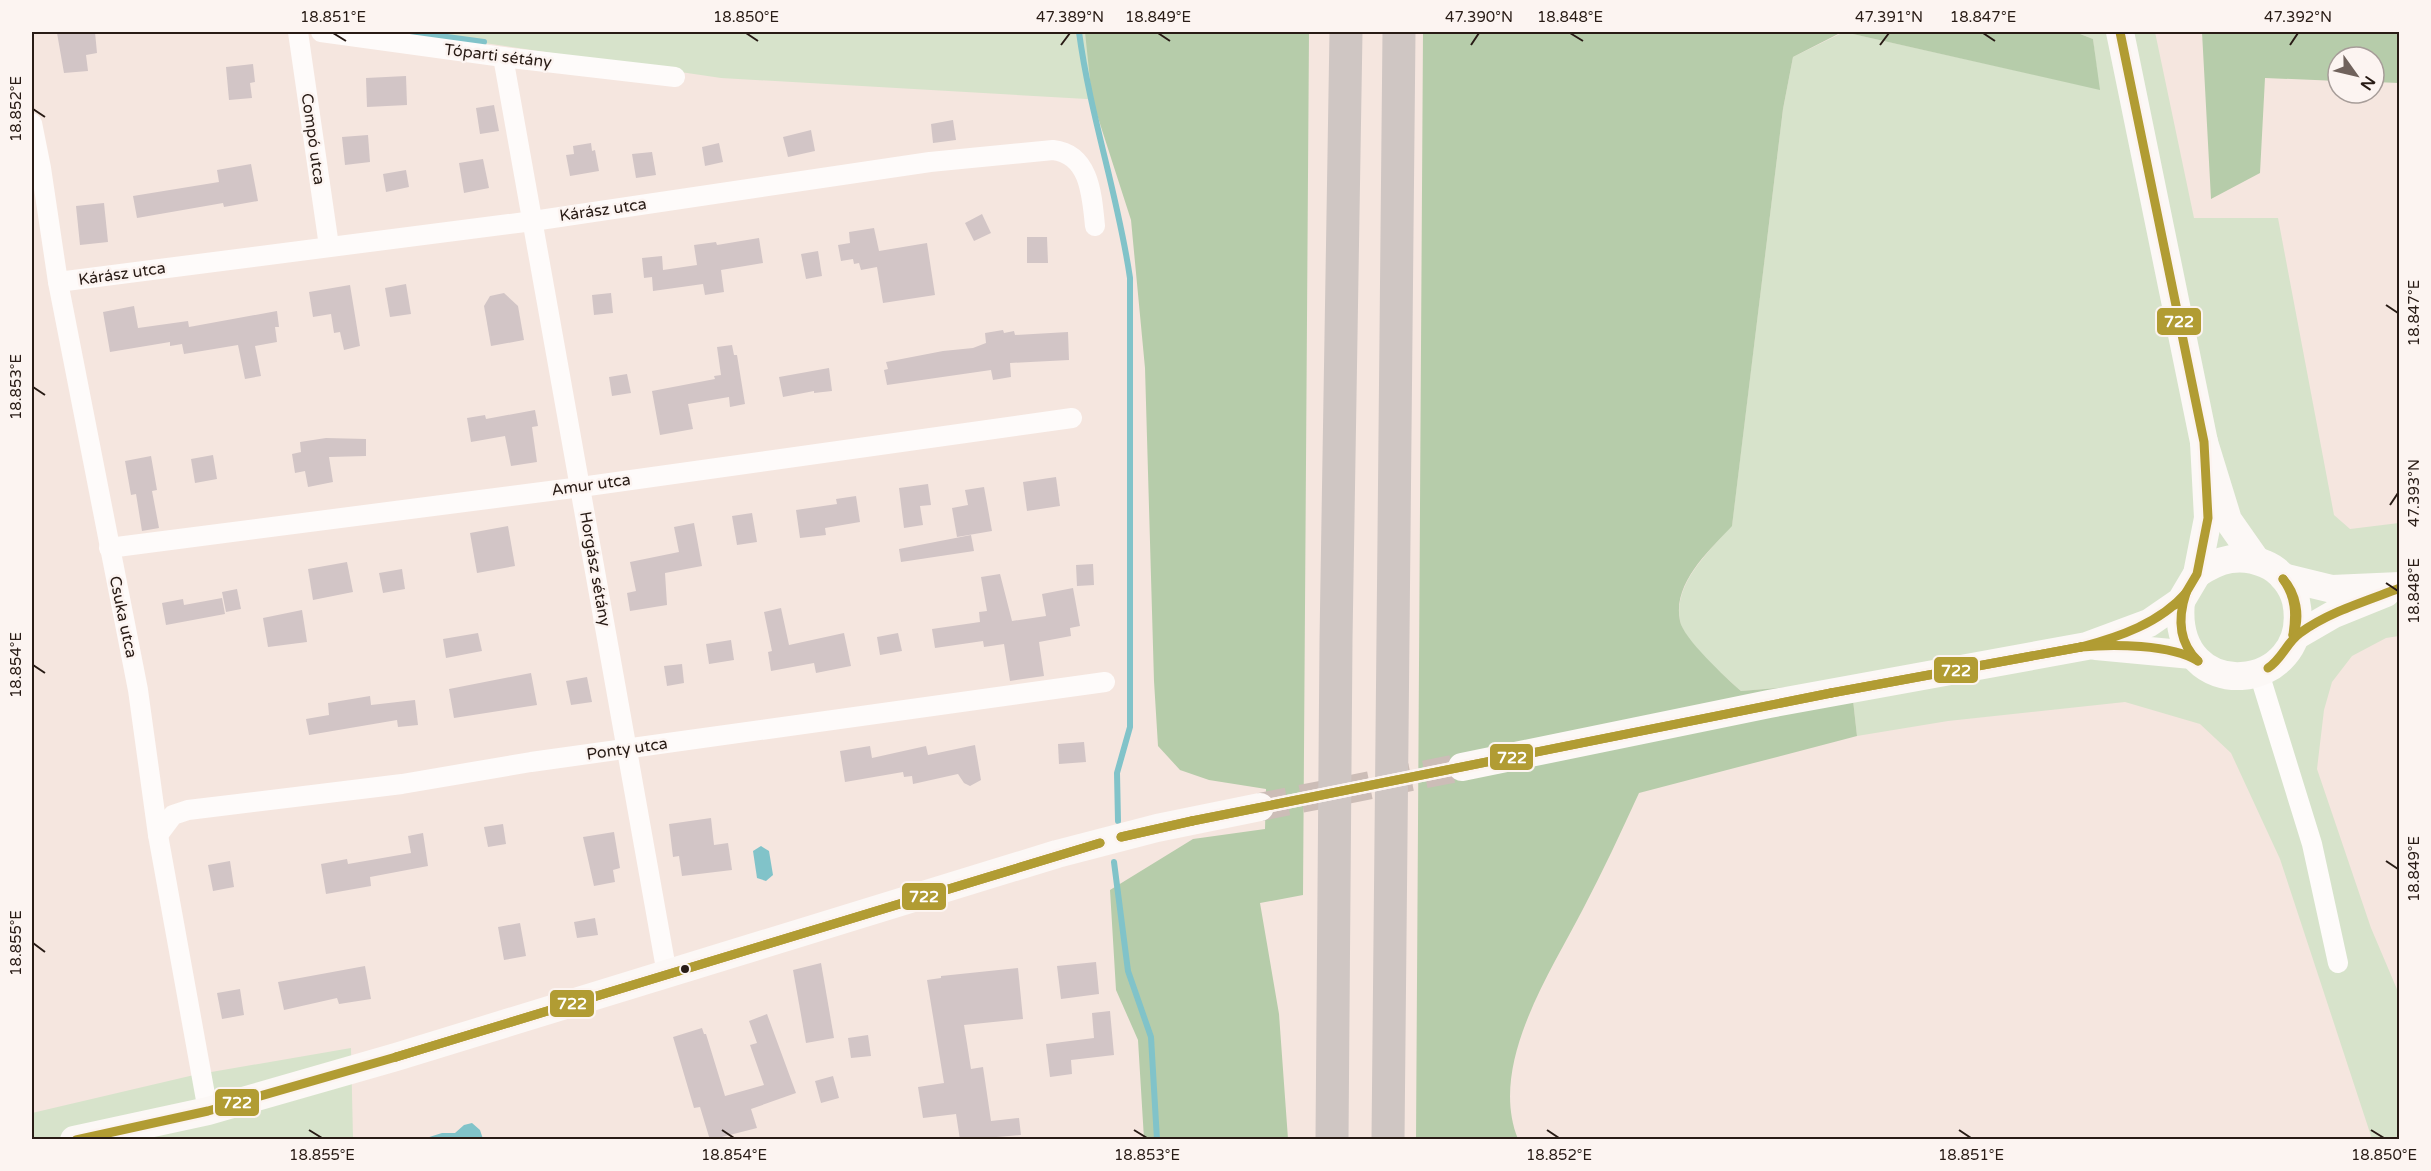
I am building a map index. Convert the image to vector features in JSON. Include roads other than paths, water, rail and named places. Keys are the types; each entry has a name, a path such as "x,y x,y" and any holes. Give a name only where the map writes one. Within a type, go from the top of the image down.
{"highway":[{"path":"1332,1140 1336,640 1346,32"},
{"path":"1388,1140 1400,32"}],"main road":[{"path":"2120,32 2204,442 2228,520 2256,560"},
{"path":"1462,767 1769,704 2087,646 2149,623 2181,601 2197,574 2208,518 2204,442"},
{"path":"2197,574 2214,562 2235,557 2256,560 2271,566 2283,577 2294,595 2298,615 2296,636"},
{"path":"2283,577 2332,588 2400,587"},
{"path":"2181,601 2181,636 2192,655 2209,669 2229,677 2259,674 2277,663 2296,636 2334,614 2400,587"},
{"path":"2087,646 2192,655"},
{"path":"74,1140 208,1111 667,974 1057,854 1157,828 1260,807"}],"street":[{"name":"Compó utca","path":"298,32 329,246"},
{"name":"Tóparti sétány","path":"321,32 503,57 675,77"},
{"name":"Horgász sétány","path":"503,57 667,974"},
{"name":"Csuka utca","path":"32,123 58,282 138,690 158,835 208,1111"},
{"name":"Kárász utca","path":"58,282 533,221 930,162 1053,150 1066,151 1081,164 1092,200 1095,226"},
{"name":"Amur utca","path":"109,548 581,487 1072,417"},
{"path":"2259,674 2312,844 2337,963"},
{"name":"Ponty utca","path":"158,835 173,815 188,810 402,784 628,749 1106,682"}],"water":[{"path":"761,846 769,851 773,875 766,881 757,878 753,851"},
{"path":"472,1123 480,1130 483,1139 423,1139 442,1133 455,1133 464,1125"}],"waterway":[{"path":"410,32 484,42"},
{"path":"1079,32 1090,94 1119,216 1130,278 1130,727 1117,773 1118,821"},
{"path":"1114,862 1128,971 1151,1037 1157,1140"}],"tunnel":[{"path":"1260,807 1462,767"}]}
